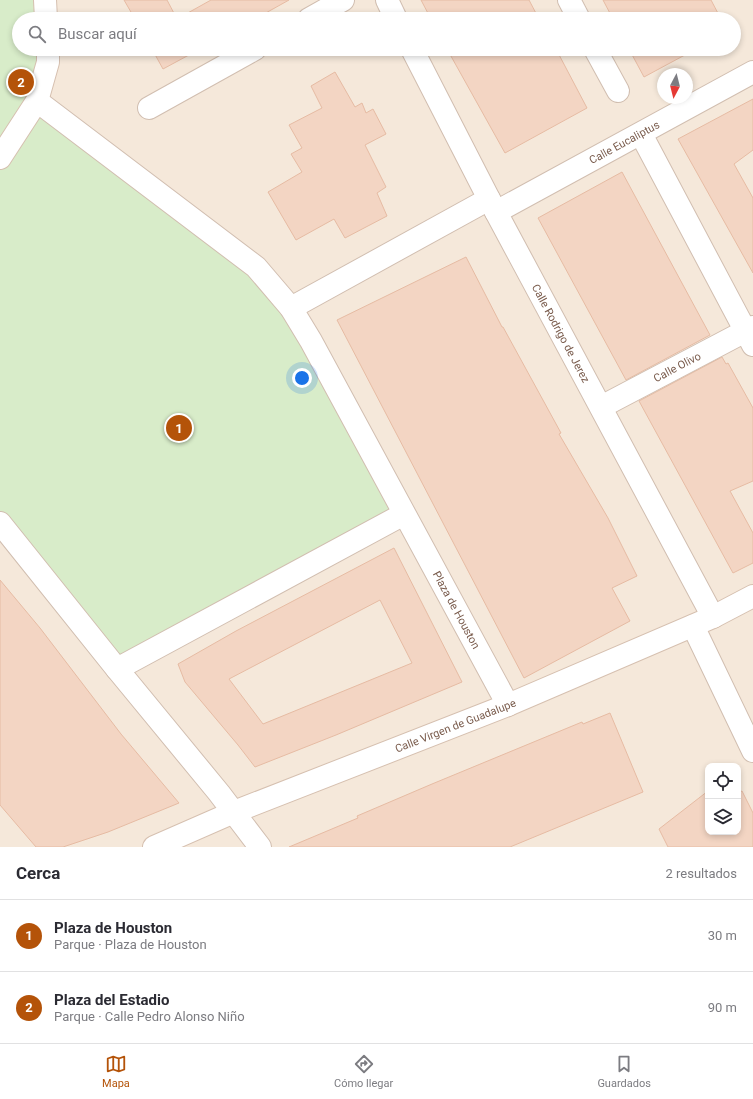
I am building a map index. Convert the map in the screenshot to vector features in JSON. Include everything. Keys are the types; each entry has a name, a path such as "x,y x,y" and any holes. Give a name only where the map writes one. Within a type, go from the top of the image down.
{"street":[{"path":"45,0 46,12"},
{"path":"322,12 343,0"},
{"path":"386,0 392,12"},
{"path":"569,0 575,12"},
{"path":"0,158 37,101 48,62 48,56"},
{"path":"149,108 242,56"},
{"name":"Calle Rodrigo de Jerez","path":"416,56 493,206 713,617"},
{"path":"599,56 618,91"},
{"name":"Calle Eucaliptus","path":"291,308 493,206 641,134 753,72"},
{"name":"Plaza de Houston","path":"37,101 256,267 291,308 311,342 508,705"},
{"path":"641,134 750,334"},
{"name":"Calle Olivo","path":"601,407 750,334"},
{"path":"117,669 404,514"},
{"path":"0,523 234,812 260,847"},
{"name":"Calle Virgen de Guadalupe","path":"154,847 234,812 508,705 693,626 753,596"},
{"path":"693,626 753,751"}],"shaded area":[{"path":"0,0 753,0 753,847 0,847"}],"green space":[{"path":"0,0 45,0 46,12 12,12 12,56 47,56 37,101 256,267 404,514 117,669 0,523"}],"building":[{"path":"124,0 167,0 173,12 131,12"},
{"path":"211,0 289,0 268,12 190,12"},
{"path":"421,0 529,0 535,12 427,12"},
{"path":"603,0 711,0 717,12 609,12"},
{"path":"156,56 187,56 163,69"},
{"path":"451,56 560,56 587,108 505,153"},
{"path":"633,56 683,56 661,68 657,68 657,70 644,77"},
{"path":"335,72 355,107 362,103 366,113 373,109 386,134 365,145 386,187 377,193 387,216 345,238 334,219 296,240 268,192 302,172 291,154 302,148 289,125 322,108 311,86"},
{"path":"753,99 753,150 734,164 753,198 753,273 678,139"},
{"path":"622,172 710,335 626,380 538,218"},
{"path":"466,257 502,327 561,433 559,434 608,518 637,576 612,588 630,621 524,678 337,320"},
{"path":"722,357 726,364 728,363 753,408 753,481 730,491 753,533 753,563 733,573 639,401"},
{"path":"394,548 462,682 255,767 185,682 178,664 236,631","holes":["380,600 412,663 263,724 229,679"]},
{"path":"0,580 40,628 121,734 179,803 108,832 63,847 36,847 0,805"},
{"path":"610,713 643,792 510,847 289,847 358,818 357,816 432,784 582,722 583,724"},
{"path":"742,791 753,813 753,847 668,847 659,829 705,793 705,835 741,835"}],"place":[{"name":"Plaza del Estadio","path":"21,82"},
{"name":"Plaza de Houston","path":"179,428"}]}
